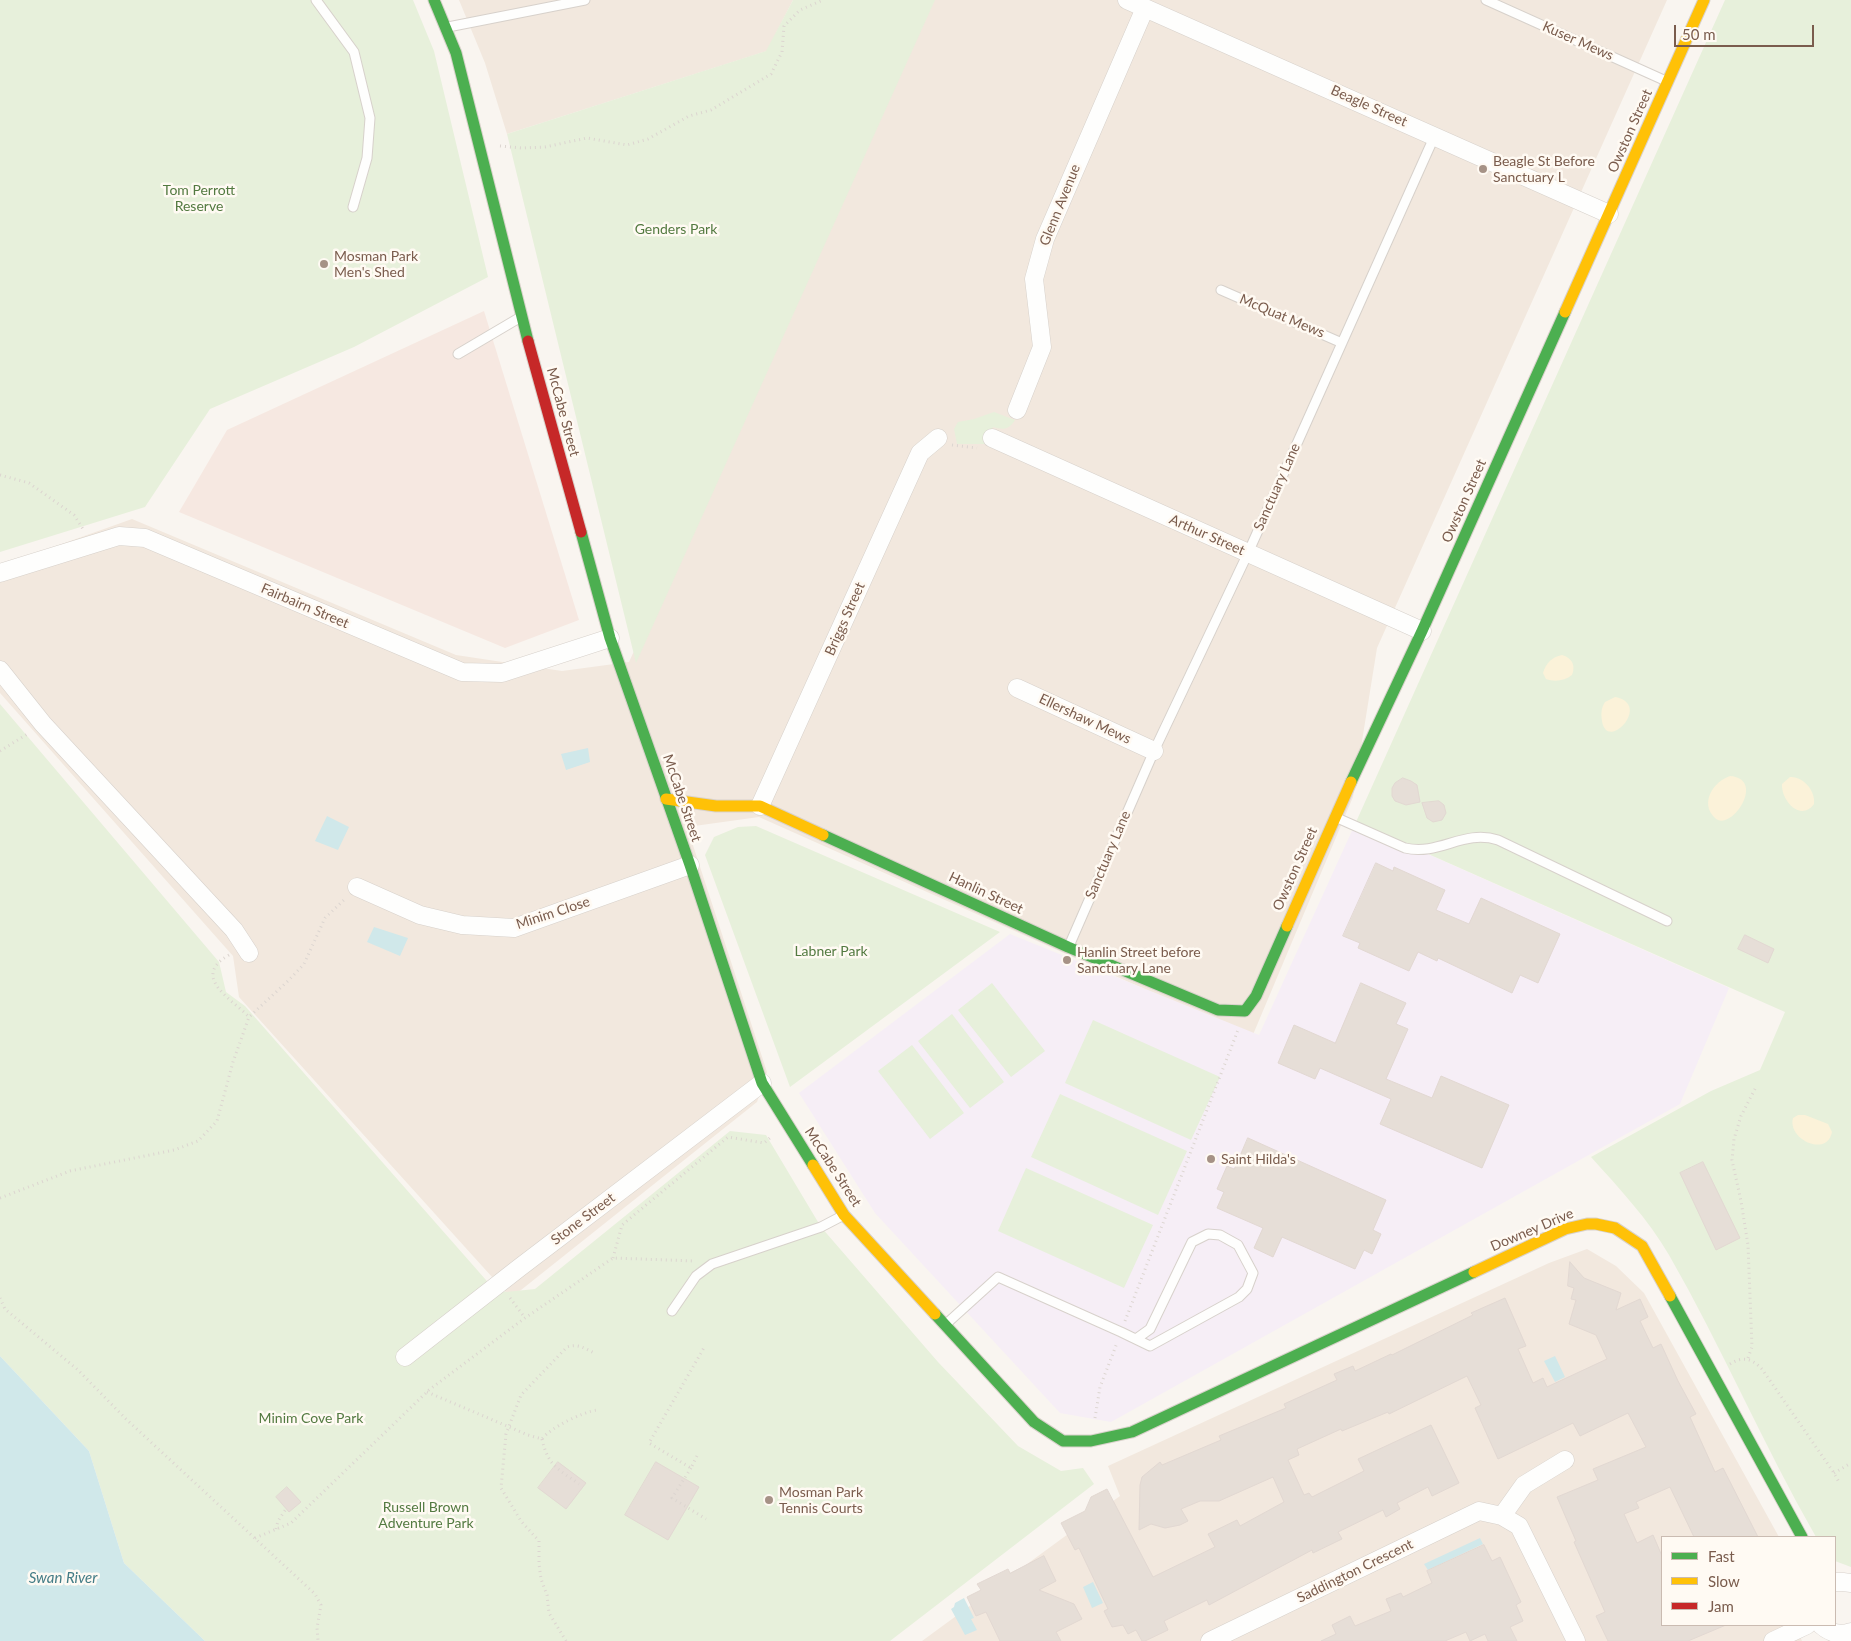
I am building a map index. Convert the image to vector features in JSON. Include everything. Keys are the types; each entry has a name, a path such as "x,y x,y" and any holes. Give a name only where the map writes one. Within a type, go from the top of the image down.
{"street":[{"name":"McCabe Street","path":"434,0 456,53 522,316 610,638 666,799 681,827 690,866 762,1084 844,1215 1034,1422 1063,1441 1091,1441 1132,1432"},
{"name":"Beagle Street","path":"1127,0 1609,214"},
{"name":"Owston Street","path":"1245,1011 1256,996 1334,817 1422,631 1669,82 1704,0"},
{"name":"Glenn Avenue","path":"1017,410 1042,347 1034,278 1045,239 1144,8"},
{"name":"Briggs Street","path":"760,806 920,453 938,438"},
{"name":"Arthur Street","path":"992,438 1422,631"},
{"name":"Fairbairn Street","path":"0,573 119,536 145,538 462,672 502,673 610,638"},
{"path":"0,670 43,724 234,930 250,953"},
{"name":"Ellershaw Mews","path":"1017,688 1154,751"},
{"name":"Hanlin Street","path":"666,799 716,806 760,806 1068,948 1218,1010 1245,1011"},
{"name":"Hanlin Street","path":"700,815 716,806"},
{"name":"Minim Close","path":"357,887 420,914 462,925 514,928 690,866"},
{"name":"Stone Street","path":"405,1357 499,1283 762,1084"},
{"name":"Downey Drive","path":"1132,1432 1565,1229 1580,1224 1612,1226 1628,1234 1642,1246 1801,1536"},
{"path":"1502,1516 1524,1485 1564,1460"},
{"name":"Saddington Crescent","path":"1210,1641 1479,1511 1502,1516 1519,1526 1576,1641"},
{"path":"1836,1582 1851,1584"},
{"path":"1773,1641 1805,1626"},
{"path":"1822,1626 1829,1632 1837,1634 1851,1632"}],"lane":[{"path":"316,0 354,52 370,118 367,158 353,207"},
{"path":"446,28 585,0"},
{"name":"Kuser Mews","path":"1486,0 1669,82"},
{"name":"Sanctuary Lane","path":"1068,948 1154,751 1248,553 1435,136"},
{"name":"McQuat Mews","path":"1221,290 1342,343"},
{"path":"458,354 522,316"},
{"path":"1334,817 1416,851 1432,849 1466,838 1486,836 1507,844 1667,921"},
{"path":"672,1311 696,1276 712,1264 821,1228 844,1215"},
{"path":"945,1325 998,1277 1150,1346 1239,1297 1247,1290 1253,1273 1238,1245 1220,1235 1208,1234 1192,1242 1150,1329 1136,1339"}],"path":[{"path":"480,146 545,147 587,138 627,145 648,139 689,116 710,110 771,74 782,52 784,26 800,10 823,0"},
{"path":"938,438 953,446 988,449 992,438"},
{"path":"0,475 28,482 74,515 92,545"},
{"path":"0,751 43,724"},
{"path":"0,1198 70,1171 174,1150 198,1141 217,1121 233,1062 249,1017 304,964 325,918 357,887"},
{"path":"216,967 212,973 214,984 249,1017"},
{"path":"1091,1441 1100,1386 1245,1011"},
{"path":"1748,1358 1752,1347 1748,1244 1742,1201 1732,1160 1734,1139 1741,1116 1756,1087"},
{"path":"613,1258 622,1225 728,1137 764,1143 788,1124"},
{"path":"255,1538 291,1523 427,1392 525,1318 613,1258 685,1260 712,1264"},
{"path":"499,1283 525,1318"},
{"path":"0,1298 6,1309 78,1370 126,1419 316,1594 321,1605 317,1628 318,1641"},
{"path":"566,1641 549,1613 547,1595 541,1579 539,1541 521,1521 501,1488 506,1434 521,1396 567,1347 579,1345 596,1354"},
{"path":"691,1468 649,1443 705,1346"},
{"path":"1728,1365 1742,1358 1754,1361 1765,1373 1840,1484"},
{"path":"427,1392 542,1439"},
{"path":"542,1439 553,1429 586,1411 597,1410"},
{"path":"542,1439 548,1458 554,1466 579,1484"},
{"path":"698,1456 672,1498 706,1519"},
{"path":"1834,1473 1851,1463"},
{"path":"276,1530 278,1521 286,1509"}],"shaded area":[{"path":"459,0 793,0 767,51 507,134 485,63"},
{"path":"934,0 1667,0 1377,648 1353,797 1252,1037 759,817 687,827 767,1072 757,1102 511,1298 239,997 233,956 0,693 0,566 132,519 456,655 562,671 629,662"},
{"path":"484,311 579,620 505,648 179,512 227,430"},
{"name":"Saint Hilda's","path":"1356,822 1729,988 1680,1104 1111,1422 1060,1413 875,1213 799,1093 1010,934 1259,1035"},
{"path":"1587,1249 1616,1266 1644,1293 1778,1536 1661,1536 1661,1626 1795,1626 1802,1641 922,1641 1120,1496 1108,1466 1549,1263"}],"green space":[{"name":"Tom Perrott Reserve","path":"0,0 413,0 434,51 488,277 354,347 210,409 145,507 0,552"},
{"name":"Genders Park","path":"793,0 935,0 636,663 507,134 766,51"},
{"path":"1725,0 1851,0 1851,1567 1836,1561 1836,1536 1815,1536 1778,1467 1707,1325 1661,1242 1633,1204 1591,1157 1711,1091 1760,1070 1785,1012 1356,822"},
{"path":"994,412 1015,420 1006,428 993,427 986,444 957,444 954,429 958,422"},
{"name":"Minim Cove Park","path":"0,704 219,962 226,992 245,1006 493,1288 506,1292 535,1289 730,1131 766,1135 821,1227 938,1362 1018,1446 1061,1471 1083,1468 1094,1484 890,1641 205,1641 124,1563 89,1451 0,1356"},
{"name":"Labner Park","path":"756,826 1000,932 790,1087 705,855 714,837 738,827"},
{"path":"992,983 1045,1051 1011,1077 958,1010"},
{"path":"952,1014 1004,1082 970,1108 918,1041"},
{"path":"1093,1020 1220,1077 1191,1140 1065,1083"},
{"path":"912,1045 964,1113 930,1139 878,1071"},
{"path":"1060,1094 1187,1151 1158,1215 1031,1157"},
{"path":"1026,1168 1153,1225 1124,1288 998,1231"}],"sand":[{"path":"1562,655 1572,662 1574,668 1572,675 1566,679 1546,679 1543,673 1548,663 1555,657"},
{"path":"1615,697 1626,701 1630,708 1625,724 1611,732 1606,729 1602,721 1602,711 1605,702"},
{"path":"1730,776 1741,779 1746,786 1746,795 1737,812 1722,821 1715,818 1710,812 1708,799 1714,788"},
{"path":"1790,777 1800,779 1811,789 1814,804 1809,809 1798,810 1788,803 1782,784"},
{"path":"1798,1115 1805,1115 1828,1124 1832,1132 1829,1140 1823,1144 1816,1145 1801,1139 1793,1126 1793,1118"}],"water":[{"path":"588,748 590,762 566,770 561,754"},
{"path":"327,816 349,827 338,850 315,841"},
{"path":"374,927 408,938 400,956 367,942"},
{"name":"Swan River","path":"0,1356 89,1451 124,1563 205,1641 0,1641"},
{"path":"1555,1356 1565,1377 1555,1382 1544,1361"},
{"path":"1480,1538 1483,1544 1428,1570 1424,1564"},
{"path":"1093,1582 1103,1603 1092,1608 1083,1587"},
{"path":"964,1598 974,1618 971,1619 977,1630 965,1635 951,1609 955,1603"}],"building":[{"path":"1403,778 1417,785 1420,802 1406,805 1395,801 1392,796 1392,788 1395,783"},
{"path":"1439,801 1444,805 1446,813 1442,820 1433,822 1427,818 1422,803"},
{"path":"1376,863 1393,871 1394,867 1445,890 1436,910 1469,924 1481,898 1560,934 1538,983 1520,975 1512,993 1438,958 1437,961 1418,952 1409,971 1358,948 1360,943 1343,936"},
{"path":"1745,935 1774,949 1768,963 1738,949"},
{"path":"1361,983 1406,1003 1396,1024 1408,1029 1386,1079 1432,1098 1441,1076 1509,1105 1482,1168 1380,1124 1391,1099 1320,1068 1315,1079 1278,1063 1294,1025 1335,1043"},
{"path":"1248,1138 1386,1200 1373,1230 1381,1234 1372,1254 1364,1250 1355,1269 1282,1237 1273,1257 1254,1248 1263,1228 1217,1208 1224,1192 1217,1189 1227,1166 1234,1169"},
{"path":"1703,1162 1740,1238 1716,1250 1680,1173"},
{"path":"1570,1262 1584,1278 1621,1293 1616,1310 1640,1299 1648,1317 1640,1321 1653,1348 1661,1344 1696,1414 1690,1417 1715,1472 1723,1468 1757,1536 1694,1536 1670,1487 1636,1502 1639,1508 1624,1514 1637,1543 1653,1535 1661,1554 1661,1626 1724,1626 1688,1641 1608,1641 1596,1616 1605,1612 1574,1542 1576,1541 1557,1497 1598,1480 1593,1469 1646,1447 1628,1413 1580,1436 1573,1423 1498,1459 1475,1408 1481,1405 1467,1376 1389,1414 1388,1412 1342,1431 1341,1429 1297,1449 1299,1455 1288,1460 1304,1495 1309,1493 1312,1497 1364,1471 1358,1459 1431,1425 1459,1483 1432,1496 1428,1487 1397,1503 1400,1509 1386,1517 1383,1510 1338,1532 1342,1539 1313,1553 1312,1550 1209,1605 1207,1600 1164,1621 1168,1630 1145,1641 1142,1641 1136,1630 1128,1634 1123,1625 1112,1627 1104,1611 1108,1609 1079,1548 1075,1550 1061,1523 1085,1511 1091,1497 1107,1489 1153,1577 1215,1547 1208,1534 1237,1520 1240,1526 1284,1502 1273,1477 1219,1501 1200,1501 1181,1509 1188,1521 1180,1525 1165,1528 1151,1524 1139,1530 1140,1485 1142,1477 1160,1462 1162,1465 1221,1440 1219,1436 1286,1408 1284,1404 1337,1380 1334,1374 1353,1366 1355,1371 1392,1355 1473,1315 1471,1313 1505,1298 1526,1346 1518,1349 1533,1383 1543,1378 1547,1387 1607,1359 1596,1335 1569,1324 1576,1300 1571,1299 1574,1288 1568,1286"},
{"path":"558,1462 586,1483 566,1509 538,1488"},
{"path":"656,1462 699,1487 668,1540 625,1515"},
{"path":"287,1487 301,1502 289,1512 276,1497"},
{"path":"1484,1545 1492,1561 1500,1557 1521,1602 1516,1605 1523,1621 1510,1627 1517,1641 1488,1641 1485,1634 1470,1641 1466,1632 1445,1641 1321,1641 1336,1634 1332,1625 1350,1616 1355,1626 1391,1611 1386,1599 1401,1593 1403,1597 1432,1583 1427,1571"},
{"path":"1044,1556 1056,1581 1039,1590 1074,1604 1082,1619 1056,1632 1061,1641 1000,1641 986,1612 976,1616 967,1597 981,1590 977,1584 1008,1569 1010,1573"}],"traffic: fast":[{"path":"434,0 456,53 528,341"},
{"path":"1351,782 1422,631 1565,312"},
{"path":"581,532 610,638 690,865 762,1083 813,1165"},
{"path":"823,835 1068,947 1218,1010 1245,1011 1256,996 1287,926"},
{"path":"935,1314 1034,1422 1063,1441 1091,1441 1132,1432 1474,1272"},
{"path":"1670,1296 1801,1536"}],"traffic: slow":[{"path":"1565,312 1704,0"},
{"path":"1287,926 1351,782"},
{"path":"666,799 716,806 760,806 823,835"},
{"path":"813,1165 844,1215 935,1314"},
{"path":"1474,1272 1565,1229 1596,1224 1615,1228 1642,1246 1670,1296"}],"traffic: jam":[{"path":"528,341 581,532"}],"place":[{"name":"Beagle St Before Sanctuary L","path":"1483,169"},
{"name":"Mosman Park Men's Shed","path":"324,264"},
{"name":"Hanlin Street before Sanctuary Lane","path":"1067,960"},
{"name":"Saint Hilda's","path":"1211,1159"},
{"name":"Mosman Park Tennis Courts","path":"769,1500"}],"park label":[{"name":"Russell Brown Adventure Park","path":"426,1515"}]}
